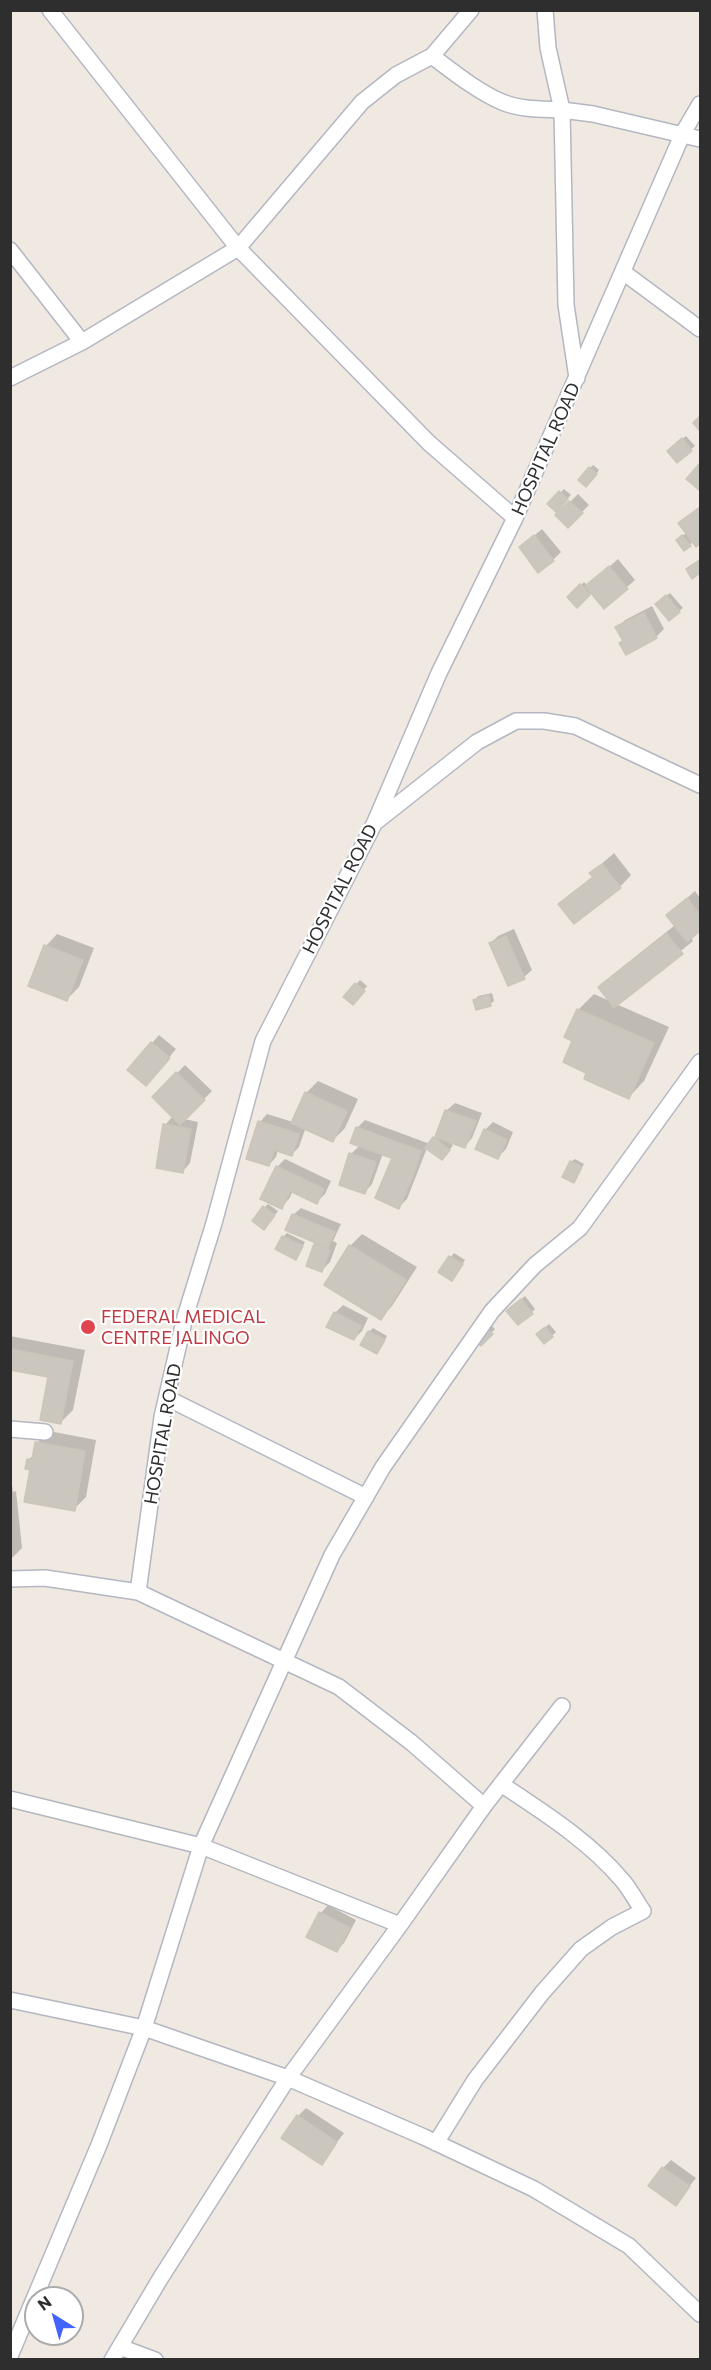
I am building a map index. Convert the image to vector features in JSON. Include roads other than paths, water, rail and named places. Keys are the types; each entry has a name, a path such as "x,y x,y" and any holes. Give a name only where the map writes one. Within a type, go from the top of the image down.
{"street":[{"path":"50,10 238,248 429,443 515,518"},
{"path":"10,378 82,342 238,248 362,102 396,75 432,56 471,10"},
{"path":"546,10 548,48 562,110 566,305 577,379"},
{"path":"432,56 460,77 502,102 531,109 593,114 684,133 700,139"},
{"name":"HOSPITAL ROAD","path":"138,1592 162,1417 185,1317 214,1224 263,1041 375,822 439,673 515,518 684,133 700,104"},
{"path":"10,250 82,342"},
{"path":"623,272 700,329"},
{"path":"375,822 477,742 516,722 544,722 575,726 700,785"},
{"path":"10,2356 144,2028 201,1846 332,1555 390,1458 492,1311 535,1265 580,1228 700,1062"},
{"path":"167,1398 366,1497"},
{"path":"10,1430 45,1432"},
{"path":"10,1579 45,1578 138,1592 339,1687 412,1743 484,1806"},
{"path":"155,2360 116,2353 288,2078 484,1806 562,1706"},
{"path":"436,2143 475,2080 542,1993 582,1949 612,1927 643,1911 623,1881 591,1848 553,1818 501,1784"},
{"path":"10,1799 201,1846 400,1925"},
{"path":"10,2000 144,2028 288,2078 436,2143 534,2189 629,2246 700,2314"}],"place":[{"name":"FEDERAL MEDICAL CENTRE JALINGO","path":"88,1327"}]}
